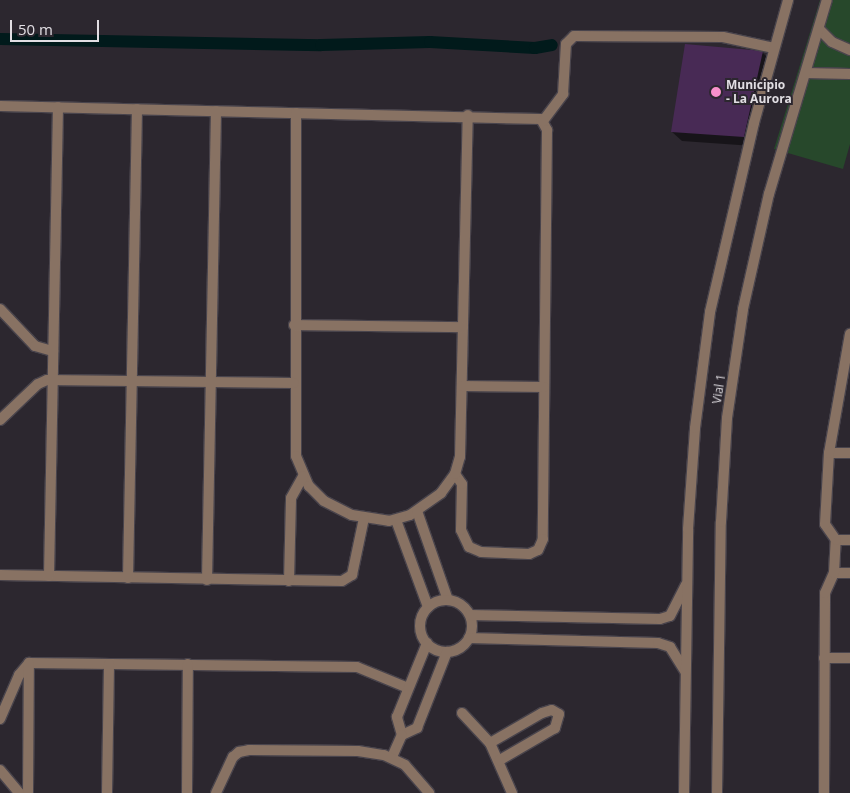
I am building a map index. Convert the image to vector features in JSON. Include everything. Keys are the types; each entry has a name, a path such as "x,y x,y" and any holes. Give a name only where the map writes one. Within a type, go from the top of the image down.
{"street":[{"name":"Vial 1","path":"684,793 686,585 695,428 710,312 774,48 788,0"},
{"name":"Vial 1","path":"717,793 722,522 727,418 743,309 763,223 827,0"},
{"path":"819,29 832,42 850,50"},
{"path":"543,121 563,94 566,44 574,36 723,37 774,48"},
{"path":"806,72 850,74"},
{"path":"0,106 534,117 543,121 547,130 542,539 538,550 520,554 481,552 469,547 462,530 462,484 455,474"},
{"path":"49,576 58,107"},
{"path":"128,578 137,109"},
{"path":"207,580 216,111"},
{"path":"296,113 294,445 303,476 324,501 364,518 396,520 417,511 441,493 455,474 460,457 468,116"},
{"path":"0,310 35,346 53,351"},
{"path":"294,325 463,327"},
{"path":"824,793 825,593 834,573 836,540 825,524 829,452 850,334"},
{"path":"0,420 38,384 52,380 294,383"},
{"path":"462,386 544,386"},
{"path":"829,452 850,454"},
{"path":"289,581 291,498 303,476"},
{"path":"417,511 448,600"},
{"path":"0,575 337,582 350,577 364,518"},
{"path":"396,520 428,607"},
{"path":"836,540 850,540"},
{"path":"834,573 850,573"},
{"path":"392,757 402,735 397,717 427,643 420,623 428,607 448,600 457,602 470,615 660,619 670,616 686,585"},
{"path":"402,735 417,728 447,652 463,645 469,638 470,615"},
{"path":"469,638 658,643 670,647 685,671"},
{"path":"427,643 447,652"},
{"path":"824,658 850,658"},
{"path":"29,663 357,667 408,688"},
{"path":"0,719 19,675 29,663"},
{"path":"28,793 29,663"},
{"path":"107,793 109,664"},
{"path":"187,793 188,664"},
{"path":"490,743 542,713 552,710 559,714 555,728 500,760"},
{"path":"462,713 490,743 500,760 509,792"},
{"path":"216,793 233,757 244,750 358,751 392,757 409,769 429,793"},
{"path":"0,770 19,793"}],"green space":[{"path":"820,0 850,0 850,144 843,169 774,149"}],"building":[{"name":"Municipio - La Aurora","path":"685,44 763,51 744,137 671,132"}],"waterway":[{"path":"0,39 321,45 430,42 535,48 552,45"}],"place":[{"name":"Municipio - La Aurora","path":"716,92"}]}
